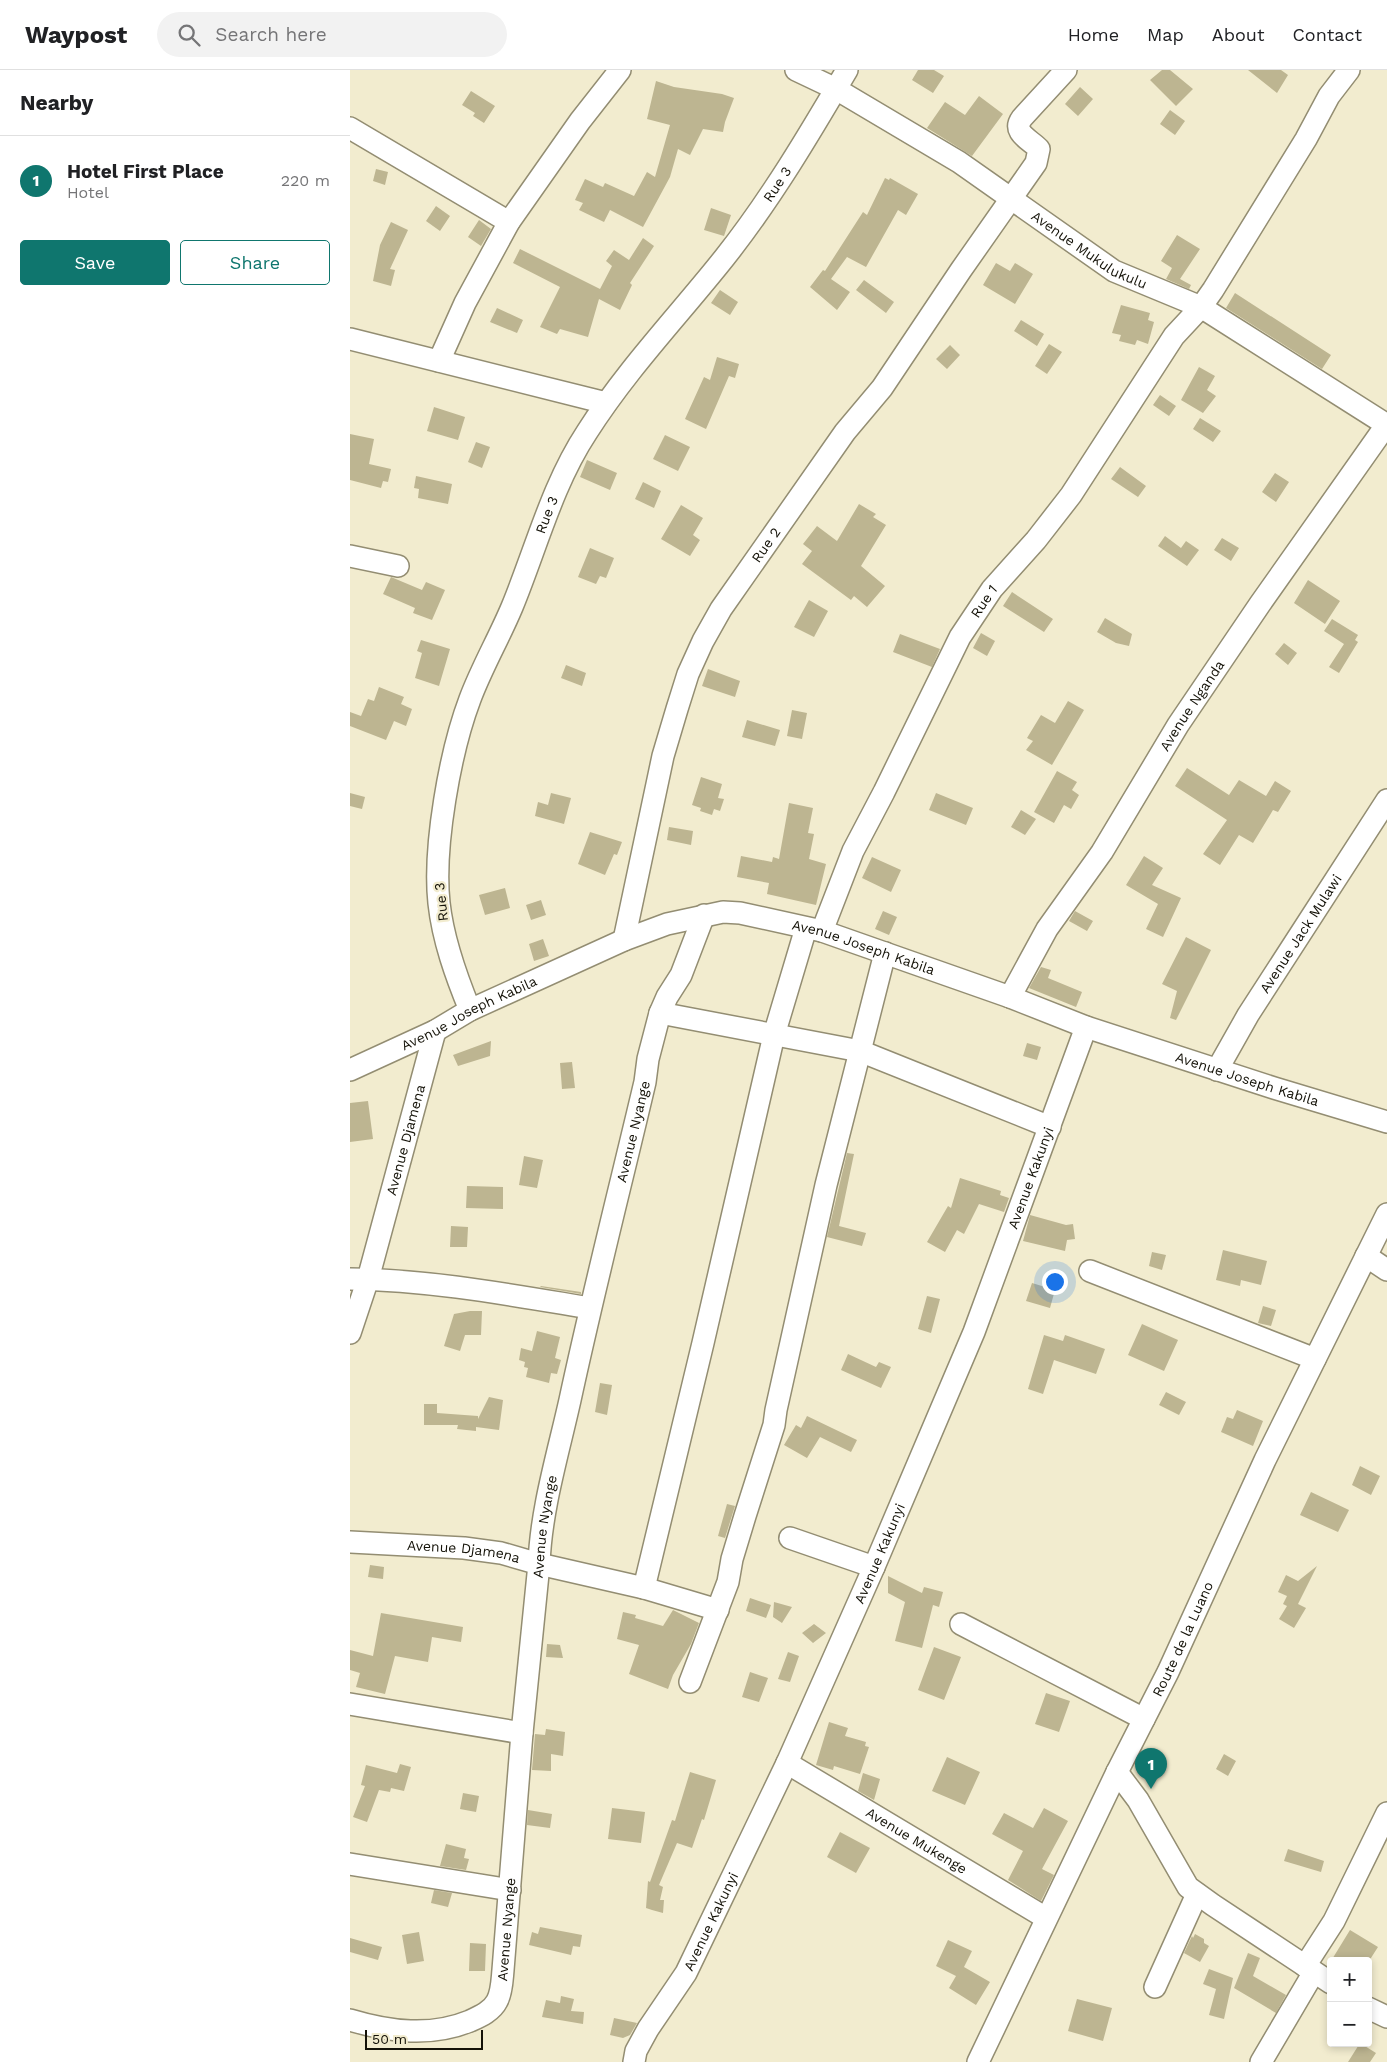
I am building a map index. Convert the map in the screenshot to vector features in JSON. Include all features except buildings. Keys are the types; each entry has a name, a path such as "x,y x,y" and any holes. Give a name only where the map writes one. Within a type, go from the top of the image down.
{"street":[{"path":"439,361 465,303 509,222 580,121 620,70"},
{"name":"Avenue Mukulukulu","path":"796,70 836,89 958,162 1114,271 1201,306 1387,424"},
{"name":"Rue 3","path":"470,1010 457,978 439,903 440,850 450,772 461,728 483,666 511,608 571,460 606,403 736,243 848,70"},
{"name":"Rue 2","path":"624,940 664,756 688,674 703,641 721,610 846,432 882,388 1010,198 1036,163 1040,153 1036,145 1019,132 1020,121 1066,70"},
{"name":"Rue 1","path":"644,1588 710,1315 774,1034 814,930 960,637 992,589 1036,540 1071,495 1174,336 1201,306 1220,279 1301,148 1329,96 1349,70"},
{"path":"350,128 509,222"},
{"path":"350,339 606,403"},
{"name":"Avenue Nganda","path":"1010,997 1047,929 1102,852 1178,725 1260,604 1387,424"},
{"path":"350,556 398,566"},
{"name":"Avenue Jack Mulawi","path":"1217,1070 1259,998 1387,800"},
{"name":"Avenue Joseph Kabila","path":"350,1070 435,1030 470,1010 624,940 667,924 722,912 740,913 814,930 886,953 1010,997 1086,1027 1217,1070 1387,1122"},
{"name":"Avenue Nyange","path":"350,2020 380,2028 422,2032 453,2028 490,2010 498,1999 510,1890 540,1540 547,1502 590,1308 660,1013 667,997 681,975 704,915"},
{"path":"690,1682 728,1582 732,1559 774,1425 826,1185 886,953"},
{"path":"660,1013 860,1051 1050,1127"},
{"name":"Avenue Kakunyi","path":"634,2062 636,2051 648,2029 686,1972 787,1762 874,1567 974,1332 1086,1027"},
{"name":"Avenue Djamena","path":"350,1334 359,1279 435,1030"},
{"name":"Route de la Luano","path":"978,2062 1117,1772 1168,1672 1265,1460 1387,1214"},
{"path":"1366,1256 1387,1270"},
{"path":"1090,1271 1314,1359"},
{"path":"359,1279 481,1291 590,1308"},
{"path":"790,1538 874,1567"},
{"name":"Avenue Djamena","path":"350,1542 464,1548 502,1553 539,1564 644,1588 718,1610"},
{"path":"961,1624 1144,1719"},
{"path":"350,1704 522,1733"},
{"name":"Avenue Mukenge","path":"787,1762 1046,1918"},
{"path":"1117,1772 1138,1800 1185,1882 1198,1894 1317,1974"},
{"path":"1261,2062 1317,1974 1334,1921 1387,1813"},
{"path":"350,1864 510,1890"},
{"path":"1154,1987 1198,1894"},
{"path":"1372,2010 1387,2017"}],"place":[{"name":"Hotel First Place","path":"1151,1789"}]}
